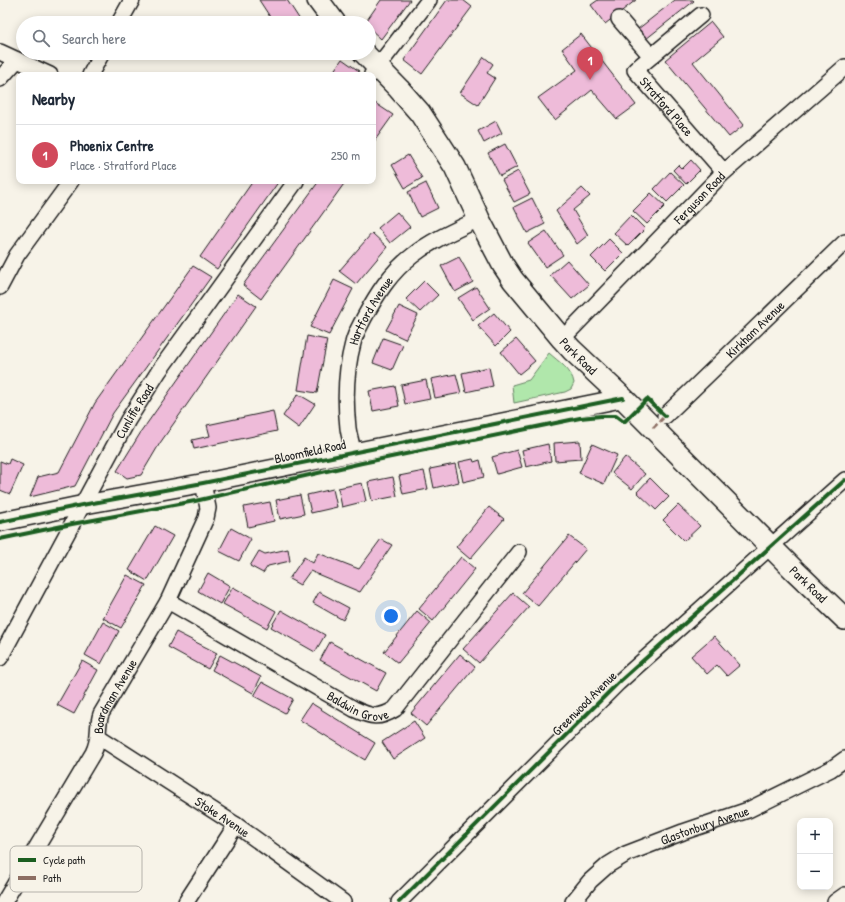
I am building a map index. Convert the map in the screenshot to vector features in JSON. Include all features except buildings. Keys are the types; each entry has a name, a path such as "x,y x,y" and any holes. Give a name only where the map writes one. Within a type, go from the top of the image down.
{"main road":[{"path":"318,0 330,16"},
{"name":"Park Road","path":"371,65 399,89 424,119 455,167 479,219 513,280 562,339 845,619"}],"street":[{"path":"123,16 132,0"},
{"path":"376,59 428,0"},
{"name":"Stratford Place","path":"701,15 634,70 724,172"},
{"path":"619,19 651,56"},
{"path":"0,52 16,60"},
{"path":"0,79 17,60 43,72"},
{"path":"92,72 98,60"},
{"name":"Ferguson Road","path":"562,339 724,172 845,67"},
{"path":"0,287 17,255 69,184"},
{"name":"Cunliffe Road","path":"0,658 128,420 159,371 294,184"},
{"name":"Hartford Avenue","path":"354,452 348,428 347,400 349,373 353,342 366,314 390,276 408,259 437,239 479,219"},
{"name":"Kirkham Avenue","path":"665,416 845,242"},
{"name":"Bloomfield Road","path":"0,522 82,505 204,483 623,398"},
{"name":"Greenwood Avenue","path":"399,902 618,683 845,480"},
{"name":"Boardman Avenue","path":"37,846 97,745 99,720 101,714 168,601 206,518 208,508 204,483"},
{"name":"Baldwin Grove","path":"168,601 354,710 378,717 395,709 519,552"},
{"name":"Stoke Avenue","path":"98,737 236,825 343,902"},
{"name":"Glastonbury Avenue","path":"573,902 590,881 608,865 626,854 683,832 748,810 831,769 845,759"},
{"path":"186,902 236,825"},
{"name":"Boardman Avenue","path":"4,902 10,892"},
{"path":"835,902 845,895"}],"green space":[{"path":"549,353 571,374 574,383 571,389 565,392 514,403 512,385 529,380"}],"marked path":[{"path":"653,428 665,416"}],"cycle path":[{"path":"0,522 82,505 203,483 623,398"},
{"path":"0,539 195,501 362,463 580,418 616,416 624,422 647,399 665,416"},
{"path":"399,902 618,683 845,480"}],"place":[{"name":"Phoenix Centre","path":"590,80"}]}
